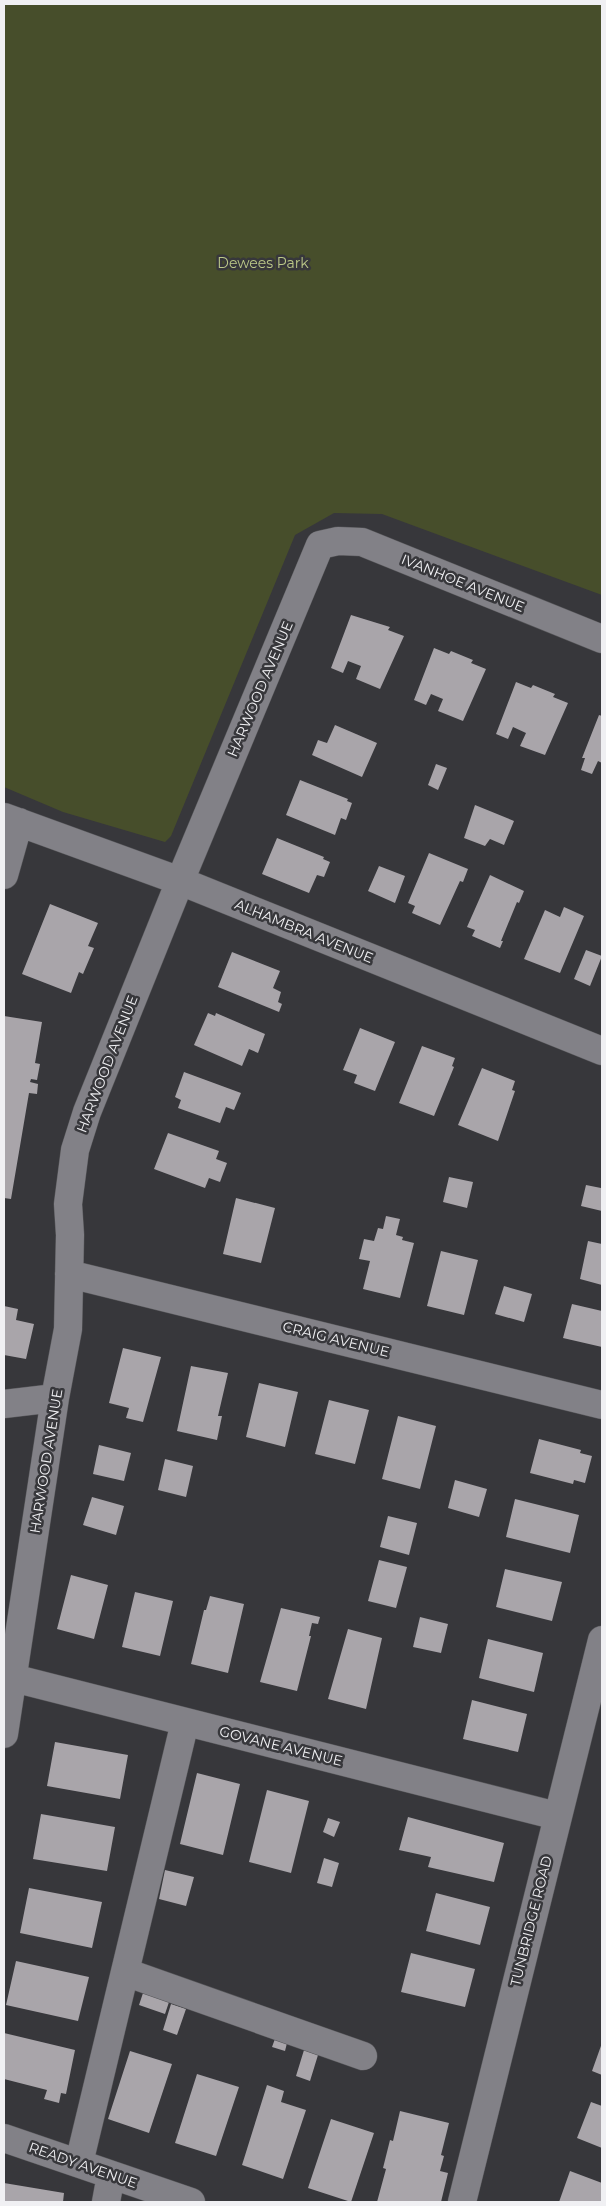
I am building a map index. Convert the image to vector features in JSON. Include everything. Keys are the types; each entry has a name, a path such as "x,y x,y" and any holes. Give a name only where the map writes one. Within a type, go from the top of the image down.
{"street":[{"name":"IVANHOE AVENUE","path":"320,545 338,541 362,542 602,639"},
{"name":"HARWOOD AVENUE","path":"4,1734 8,1679 68,1329 68,1204 75,1150 87,1112 180,881 320,545"},
{"name":"ALHAMBRA AVENUE","path":"11,820 180,881 602,1052"},
{"path":"4,875 11,820"},
{"name":"CRAIG AVENUE","path":"69,1274 602,1405"},
{"path":"4,1404 55,1398"},
{"name":"TUNBRIDGE ROAD","path":"462,2202 602,1640"},
{"name":"GOVANE AVENUE","path":"8,1679 557,1816"},
{"path":"79,2164 185,1722"},
{"path":"125,1972 362,2056"},
{"name":"READY AVENUE","path":"4,2138 191,2202"},
{"path":"106,2202 111,2175"}],"green space":[{"name":"Dewees Park","path":"4,4 602,4 602,595 382,514 334,513 295,535 171,836 165,842 63,812 4,787"}],"building":[{"path":"351,615 390,627 388,630 404,636 380,689 356,679 361,666 348,661 343,673 331,668"},
{"path":"434,648 449,654 451,651 473,660 471,663 486,669 463,721 438,711 443,699 431,694 426,705 414,700"},
{"path":"516,682 531,688 533,685 555,694 553,697 568,703 545,755 520,746 526,733 513,727 508,739 496,734"},
{"path":"599,715 602,716 602,763 598,761 592,774 581,770 585,758 582,758"},
{"path":"335,725 377,743 362,777 312,755 318,740 327,743"},
{"path":"436,764 447,768 438,790 428,785"},
{"path":"300,780 348,799 347,801 352,803 346,820 341,818 335,835 286,815"},
{"path":"475,805 514,821 504,845 490,839 485,846 464,838"},
{"path":"277,838 324,857 323,859 330,862 324,877 317,875 309,893 262,874"},
{"path":"429,853 468,869 463,882 460,881 440,925 412,913 415,906 408,903"},
{"path":"379,866 405,876 395,903 368,891"},
{"path":"490,875 524,891 519,903 517,902 500,948 472,936 475,930 467,927"},
{"path":"50,904 98,923 88,946 94,948 83,974 79,972 71,993 22,974"},
{"path":"564,907 584,916 560,973 524,959 545,910 560,917"},
{"path":"586,950 602,956 590,986 574,979"},
{"path":"232,952 280,971 273,988 281,992 278,1002 282,1004 279,1012 218,987"},
{"path":"208,1013 215,1016 216,1013 265,1034 258,1053 249,1049 242,1066 194,1045"},
{"path":"4,1016 42,1022 35,1063 40,1064 37,1080 31,1079 30,1082 38,1084 37,1094 29,1093 11,1199 4,1198"},
{"path":"360,1028 395,1042 375,1091 354,1083 357,1075 343,1070"},
{"path":"422,1046 455,1058 452,1066 454,1067 434,1116 399,1103"},
{"path":"482,1068 515,1081 512,1090 515,1091 498,1141 458,1125"},
{"path":"184,1072 241,1093 234,1110 226,1107 220,1123 178,1108 181,1100 175,1097"},
{"path":"168,1133 219,1151 216,1159 227,1163 220,1182 209,1178 205,1188 154,1169"},
{"path":"449,1177 473,1182 467,1208 443,1202"},
{"path":"602,1184 602,1211 581,1206 586,1185 601,1188"},
{"path":"236,1198 275,1208 261,1263 223,1254"},
{"path":"386,1216 400,1219 396,1235 403,1237 402,1240 414,1243 400,1298 363,1289 370,1261 359,1259 364,1239 374,1241 378,1228 383,1229"},
{"path":"588,1241 602,1244 602,1285 580,1279"},
{"path":"441,1251 478,1260 464,1315 427,1306"},
{"path":"504,1286 532,1294 524,1322 495,1314"},
{"path":"572,1304 602,1311 602,1347 563,1338"},
{"path":"4,1306 18,1309 16,1320 34,1324 26,1359 4,1355"},
{"path":"123,1348 161,1357 143,1422 126,1418 129,1408 109,1403"},
{"path":"191,1366 228,1373 218,1416 222,1416 217,1440 177,1431"},
{"path":"259,1383 298,1392 285,1447 246,1437"},
{"path":"329,1400 369,1410 355,1464 315,1454"},
{"path":"398,1416 436,1426 420,1489 382,1479"},
{"path":"539,1439 581,1450 580,1453 592,1456 585,1483 574,1480 573,1484 530,1473"},
{"path":"99,1445 131,1453 124,1481 93,1474"},
{"path":"165,1459 193,1466 186,1497 158,1490"},
{"path":"455,1480 487,1489 479,1517 448,1508"},
{"path":"92,1497 124,1506 116,1535 83,1525"},
{"path":"515,1499 579,1515 570,1553 506,1537"},
{"path":"388,1516 417,1523 409,1555 380,1547"},
{"path":"379,1560 407,1567 396,1608 368,1601"},
{"path":"505,1569 562,1582 552,1621 496,1607"},
{"path":"71,1575 108,1585 94,1639 57,1629"},
{"path":"135,1592 173,1601 160,1656 122,1647"},
{"path":"210,1596 244,1604 228,1673 191,1664 204,1610 206,1610"},
{"path":"281,1608 320,1617 318,1624 312,1623 309,1636 311,1636 297,1691 260,1682"},
{"path":"420,1617 448,1624 441,1653 413,1647"},
{"path":"348,1629 382,1638 366,1709 328,1699"},
{"path":"488,1639 543,1653 534,1692 479,1678"},
{"path":"472,1700 527,1714 518,1752 463,1739"},
{"path":"55,1742 128,1755 120,1799 47,1786"},
{"path":"197,1773 240,1784 223,1855 180,1844"},
{"path":"267,1790 309,1801 291,1873 249,1862"},
{"path":"41,1814 115,1827 107,1871 33,1859"},
{"path":"408,1817 504,1843 494,1882 428,1867 431,1857 399,1850"},
{"path":"328,1818 340,1822 334,1837 323,1832"},
{"path":"324,1858 339,1863 332,1887 317,1883"},
{"path":"165,1870 194,1877 186,1906 159,1899"},
{"path":"29,1888 102,1902 92,1948 20,1933"},
{"path":"436,1893 490,1907 480,1945 426,1931"},
{"path":"411,1953 475,1969 465,2007 401,1992"},
{"path":"16,1961 89,1977 78,2021 6,2005"},
{"path":"144,1990 170,1999 165,2014 139,2005"},
{"path":"171,2004 186,2009 177,2035 163,2030"},
{"path":"4,2033 75,2050 66,2094 61,2093 59,2103 44,2099 47,2090 4,2079"},
{"path":"276,2036 288,2039 285,2051 272,2047"},
{"path":"602,2043 602,2075 592,2071"},
{"path":"304,2050 318,2055 310,2081 296,2076"},
{"path":"130,2051 172,2064 149,2133 108,2119"},
{"path":"197,2074 239,2087 216,2156 175,2143"},
{"path":"267,2085 284,2091 281,2102 306,2110 283,2179 242,2165"},
{"path":"591,2102 602,2106 602,2148 577,2138"},
{"path":"400,2111 449,2123 441,2155 444,2156 440,2171 448,2173 441,2202 377,2202 386,2169 383,2168 390,2140 393,2141"},
{"path":"331,2119 374,2133 351,2202 308,2188"},
{"path":"570,2171 602,2183 602,2202 559,2202"},
{"path":"4,2183 64,2193 63,2202 4,2202"}]}
